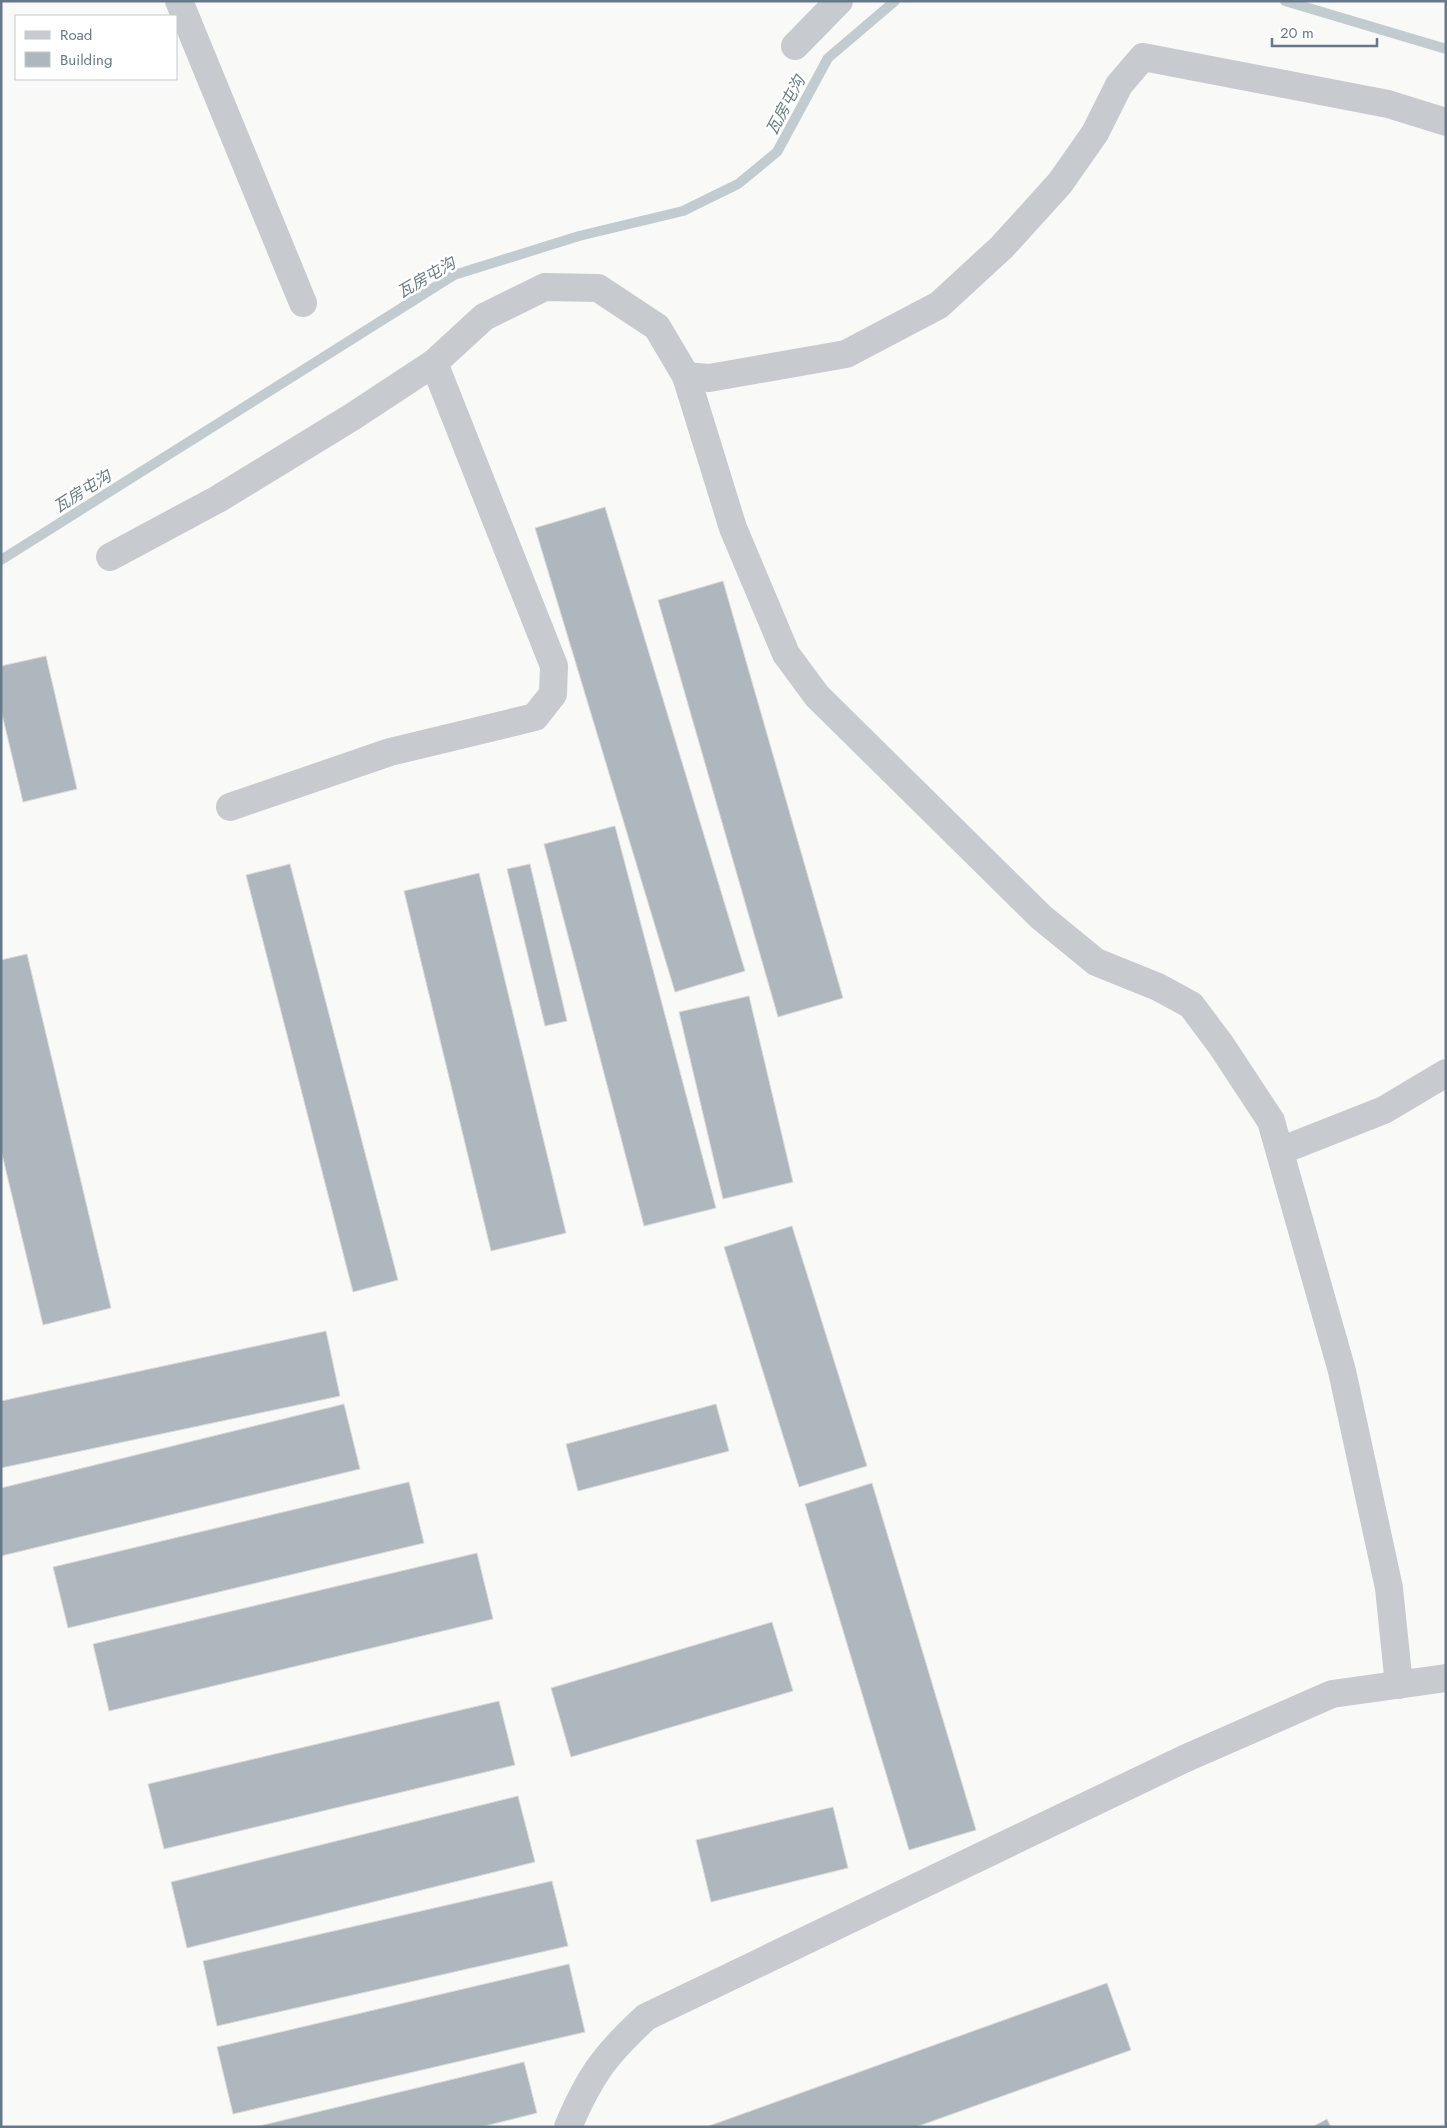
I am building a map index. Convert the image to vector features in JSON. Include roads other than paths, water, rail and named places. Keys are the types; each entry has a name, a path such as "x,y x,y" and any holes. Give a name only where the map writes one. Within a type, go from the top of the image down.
{"street":[{"path":"179,1 303,303"},
{"path":"795,46 839,1"},
{"path":"686,376 709,378 846,354 939,305 1002,248 1060,182 1096,133 1119,85 1143,58 1388,104 1446,122"},
{"path":"110,557 218,499 434,363 484,317 545,287 598,288 657,327 686,376 733,528 786,654 817,696 1041,917 1096,962 1158,987 1191,1005 1222,1045 1271,1121 1342,1371 1389,1588 1399,1685"},
{"path":"230,807 390,752 535,717 554,694 554,666 434,363"},
{"path":"1280,1151 1384,1110 1446,1074"},
{"path":"568,2127 593,2073 615,2045 646,2017 1184,1759 1332,1694 1446,1678"}],"waterway":[{"name":"瓦房屯沟","path":"1,560 454,275 579,236 683,211 738,184 777,152 828,58 895,1"},
{"name":"瓦房屯沟","path":"1285,1 1446,49"}]}
